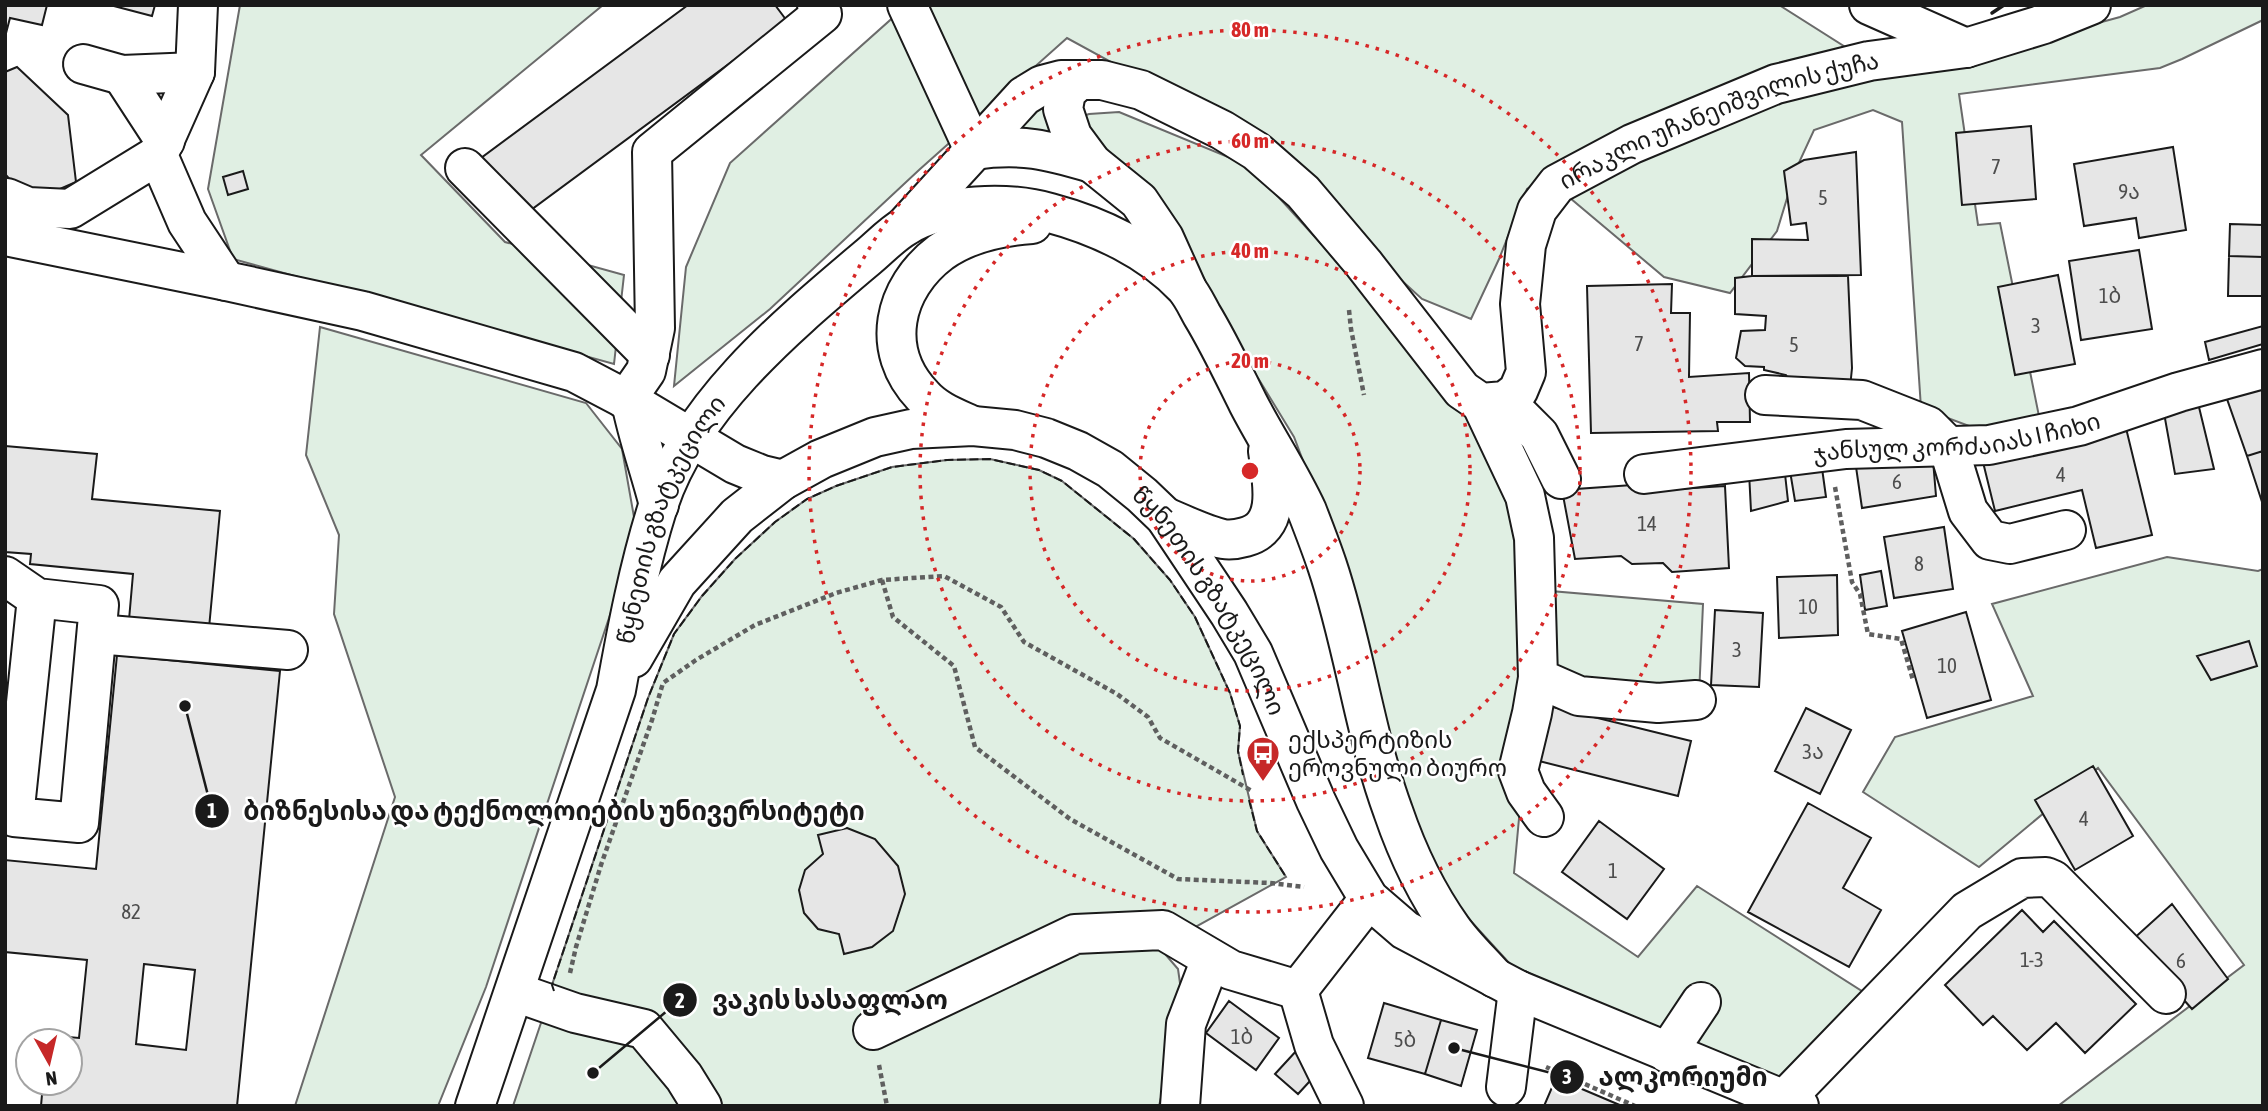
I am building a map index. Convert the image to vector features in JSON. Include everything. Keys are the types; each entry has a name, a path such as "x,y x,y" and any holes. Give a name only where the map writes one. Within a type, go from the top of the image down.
{"main road":[{"path":"8,198 28,207 69,209 162,148 195,72 198,5"},
{"path":"659,505 648,459 628,401 646,371 655,328 652,152 822,14 817,5"},
{"path":"907,5 974,149"},
{"path":"1869,5 1966,48"},
{"name":"ირაკლი უჩანეიშვილის ქუჩა","path":"1493,402 1518,391 1526,372 1520,304 1526,245 1538,210 1557,184 1632,144 1776,84 1869,61 1966,48 2044,24 2091,5"},
{"path":"83,64 122,75 195,72"},
{"path":"122,75 162,148 187,222 226,281"},
{"path":"906,225 1024,96 1042,85 1061,80 1102,80 1141,90 1222,130 1244,144 1303,192 1364,264 1462,390 1493,402 1539,435 1561,479"},
{"path":"1079,80 1066,92 1063,109 1072,136 1093,163 1139,201 1164,238 1187,289"},
{"path":"974,149 1004,145 1034,147 1093,163"},
{"path":"465,168 650,355"},
{"name":"წყნეთის გზატკეცილი","path":"616,690 629,619 659,505 672,473 718,401 789,325 906,225 943,211 1002,205 1037,209 1080,221 1148,255 1187,289 1212,332 1266,439 1305,508 1328,568 1378,763 1405,843 1452,930 1507,984"},
{"path":"973,426 942,412 923,396 909,376 900,359 896,339 897,318 903,297 915,276 942,252 974,235 1004,226 1080,221"},
{"path":"5,236 363,311 574,372 735,464 782,480"},
{"name":"ჯანსულ კორძაიას I ჩიხი","path":"1644,474 1846,449 1989,445 2079,426 2179,392 2263,369"},
{"path":"1765,395 1862,400 1928,426 1948,446 1968,511 1990,540 2010,544 2066,530"},
{"path":"1493,402 1525,496 1534,538 1538,678 1518,771 1526,792 1544,817"},
{"name":"წყნეთის გზატკეცილი","path":"616,690 677,582 737,516 782,480 875,437 911,429 973,426 1015,430 1046,438 1078,451 1110,469 1166,517 1253,653 1316,801 1339,849 1369,900 1405,930 1507,984 1667,1053 1792,1102"},
{"path":"1166,517 1222,538 1237,539 1253,535 1267,523 1272,507 1266,439"},
{"path":"5,576 37,598 99,606 79,823 14,817 16,689 37,598"},
{"path":"97,634 288,650"},
{"path":"1538,678 1579,696 1658,703 1696,700"},
{"path":"475,1106 616,690"},
{"path":"1792,1102 1967,911 2022,878 2046,877 2053,880 2166,994"},
{"path":"1298,990 1369,900"},
{"path":"873,1030 1075,934 1163,930 1231,970 1298,990"},
{"path":"1180,1106 1186,1024 1211,959"},
{"path":"1506,1087 1507,984"},
{"path":"1298,990 1314,1045 1344,1106"},
{"path":"515,992 575,1013 645,1029 684,1077 702,1106"},
{"path":"1667,1053 1701,1002"}],"path":[{"path":"1364,264 1347,289 1351,330 1364,395"},
{"path":"1846,449 1847,475 1835,488 1852,582 1860,594 1868,634 1902,639 1913,680"},
{"path":"575,1013 570,969 601,865 663,683 755,625 836,593 882,580 944,576 1001,607 1024,642 1117,694 1148,717 1160,738 1252,791"},
{"path":"882,580 893,617 954,666 975,747 1070,819 1178,879 1304,887"},
{"path":"1539,1063 1635,1106"}],"green space":[{"path":"240,5 603,5 421,155 505,242 624,275 614,364 233,259 208,189"},
{"path":"897,5 1779,5 1850,50 1631,125 1527,189 1471,319 1422,299 1400,279 1322,188 1276,152 1067,38 919,170 770,309 674,386 686,267 730,163 898,13"},
{"path":"2147,5 2263,5 2263,20 2160,68 1959,94 1978,225 2000,223 2042,431 1993,435 1921,408 1902,122 1873,110 1814,130 1796,169 1777,231 1730,293 1664,277 1570,198 1614,164 1758,103 2021,44 2120,17"},
{"path":"1049,99 1060,139 1011,131"},
{"path":"1119,112 1250,166 1325,248 1429,373 1479,427 1539,590 1703,604 1699,696 1531,688 1514,873 1638,957 1697,886 1868,995 1783,1087 1511,965 1435,882 1397,804 1348,580 1294,437 1222,319 1063,123 1089,114"},
{"path":"320,327 586,403 622,449 637,534 486,987 438,1106 295,1106 395,797 334,614 339,535 306,455"},
{"path":"990,459 1039,470 1062,481 1134,539 1170,580 1195,617 1230,693 1240,726 1238,751 1257,831 1286,877 1159,947 1178,969 1183,1004 1159,1106 717,1106 552,985 648,698 674,634 702,596 735,559 775,522 807,499 892,467 947,460"},
{"path":"2167,557 2258,571 2263,569 2263,1106 2058,1106 2244,965 2098,768 1979,867 1863,792 1895,737 2033,696 1992,604"},
{"path":"543,1017 642,1041 680,1106 513,1106"}],"building":[{"path":"5,5 47,5 42,25 10,18 5,37"},
{"path":"110,5 155,5 152,16"},
{"path":"688,5 775,5 787,21 520,218 477,161"},
{"path":"17,67 68,115 76,182 30,202 5,174 5,72"},
{"path":"2031,126 2036,199 1962,205 1956,133"},
{"path":"2173,147 2186,230 2139,238 2136,218 2084,226 2074,164"},
{"path":"1856,152 1861,275 1752,276 1752,239 1808,240 1806,223 1791,225 1784,171 1804,160"},
{"path":"243,171 248,189 228,195 223,177"},
{"path":"2230,224 2263,225 2263,257 2229,256"},
{"path":"2139,250 2152,329 2081,340 2069,261"},
{"path":"2229,256 2263,257 2263,296 2228,296"},
{"path":"2058,275 2075,364 2015,375 1998,287"},
{"path":"1848,276 1852,368 1850,388 1790,383 1786,375 1764,370 1764,367 1745,366 1736,358 1741,331 1765,330 1766,316 1735,314 1735,278"},
{"path":"1672,284 1671,313 1690,313 1689,377 1749,373 1750,422 1717,422 1718,431 1591,433 1587,286"},
{"path":"2263,326 2263,344 2209,360 2205,342"},
{"path":"2263,386 2263,451 2247,456 2227,399"},
{"path":"2198,403 2214,469 2175,474 2164,413"},
{"path":"2125,424 2152,535 2096,548 2082,490 1995,511 1982,458"},
{"path":"5,446 97,454 92,499 220,511 209,628 129,620 133,574 30,564 31,554 5,552"},
{"path":"2263,451 2263,505 2247,456"},
{"path":"1933,460 1936,496 1862,508 1856,467"},
{"path":"1821,461 1826,497 1795,501 1789,465"},
{"path":"1784,465 1788,501 1751,511 1749,472"},
{"path":"1661,483 1662,490 1725,486 1729,568 1672,572 1663,563 1632,564 1621,556 1575,559 1562,490"},
{"path":"1944,527 1953,589 1894,598 1884,537"},
{"path":"1881,571 1887,606 1865,610 1860,575"},
{"path":"1837,575 1838,635 1779,638 1777,577"},
{"path":"1715,610 1763,613 1759,687 1711,685"},
{"path":"1966,612 1991,700 1927,718 1902,631"},
{"path":"2249,641 2257,666 2211,680 2197,656"},
{"path":"117,655 280,671 237,1106 41,1106 42,1097 84,1097 84,1027 80,1027 87,960 5,952 5,860 96,869","holes":["144,964 195,970 186,1050 136,1044"]},
{"path":"1545,705 1691,741 1678,796 1531,759"},
{"path":"1806,708 1851,730 1820,794 1775,771"},
{"path":"2093,766 2133,836 2075,870 2035,800"},
{"path":"1808,803 1871,838 1843,888 1881,910 1849,967 1748,912"},
{"path":"1599,821 1664,869 1627,919 1562,872"},
{"path":"847,828 875,839 898,866 905,894 893,931 872,947 844,954 839,934 818,929 804,913 799,890 805,870 823,854 818,835"},
{"path":"2172,904 2228,979 2192,1009 2131,941"},
{"path":"2022,910 2043,932 2054,921 2136,1004 2085,1053 2056,1023 2027,1050 1993,1016 1983,1025 1945,985"},
{"path":"1229,1001 1279,1038 1256,1070 1206,1033"},
{"path":"1384,1003 1441,1020 1425,1074 1368,1058"},
{"path":"1441,1020 1477,1030 1461,1086 1425,1074"},
{"path":"1298,1049 1321,1069 1298,1094 1275,1074"},
{"path":"1556,1078 1622,1106 1544,1106"}],"fence":[{"path":"554,991 552,985 648,698 674,634 702,596 735,559 775,522 807,499 892,467 947,460 990,459 1039,470 1062,481 1134,539 1170,580 1195,617 1230,693 1240,726 1238,751 1243,775"},
{"path":"1249,800 1257,831 1286,877"}],"wall":[{"path":"1992,13 2004,5"}],"place":[{"name":"ბიზნესისა და ტექნოლოიების უნივერსიტეტი","path":"185,706"},
{"name":"ექსპერტიზის ეროვნული ბიურო","path":"1263,783"},
{"name":"ალკორიუმი","path":"1454,1048"},
{"name":"ვაკის სასაფლაო","path":"593,1073"}]}
